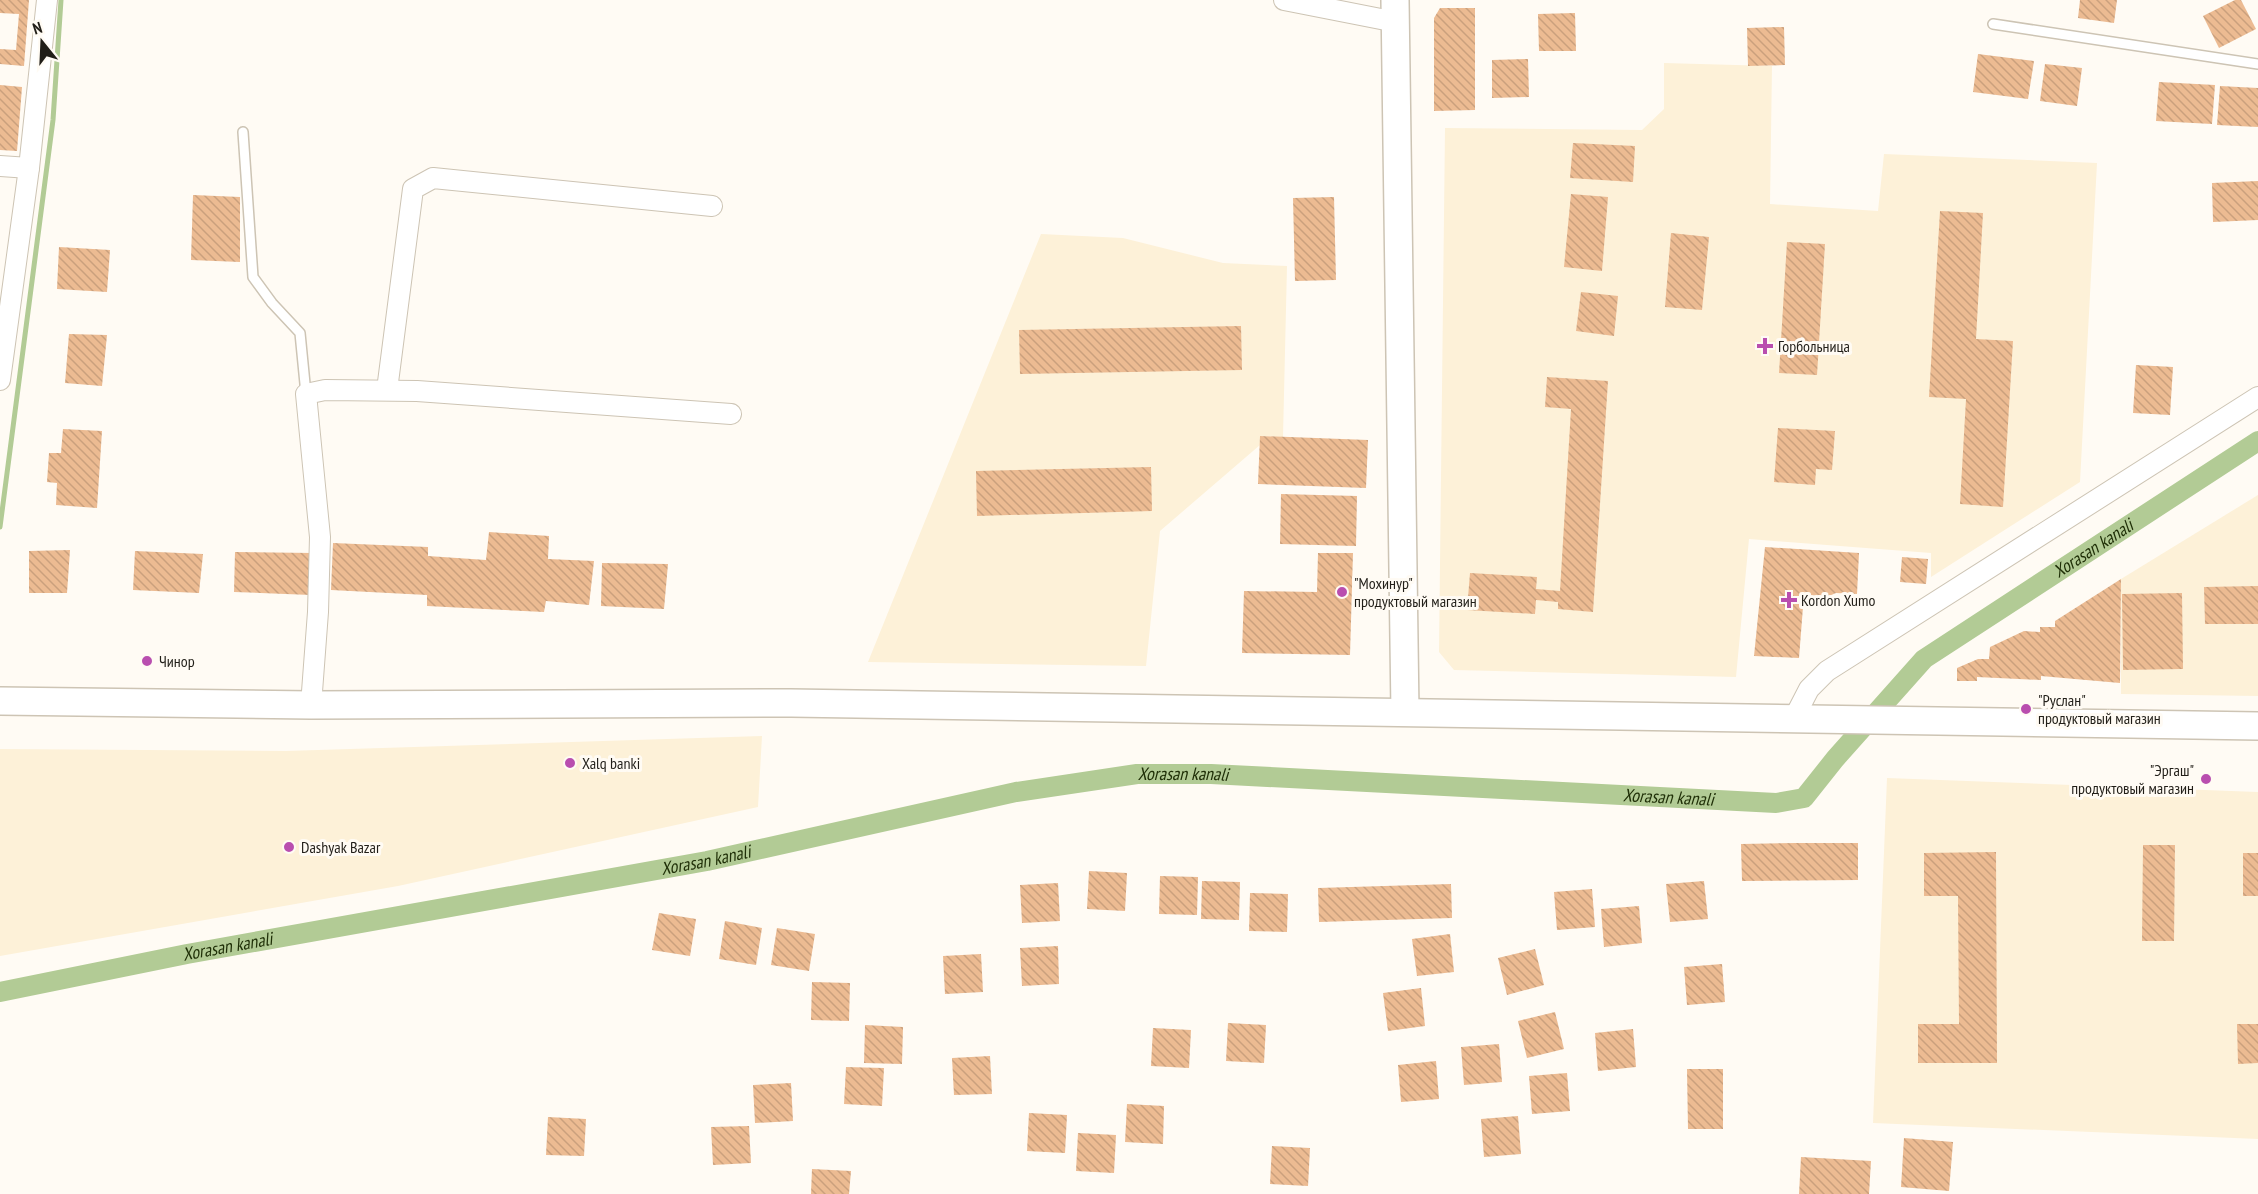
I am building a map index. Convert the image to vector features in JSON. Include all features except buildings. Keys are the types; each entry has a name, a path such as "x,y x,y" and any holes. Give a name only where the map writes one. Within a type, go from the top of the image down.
{"main road":[{"path":"1395,11 1405,712"},
{"path":"0,701 311,705 790,703 2258,726"}],"street":[{"path":"0,380 29,168 47,0"},
{"path":"1284,0 1395,11"},
{"path":"0,166 29,168"},
{"path":"387,390 413,189 434,178 712,206"},
{"path":"311,705 318,612 320,537 306,394 325,390 387,390 731,414"},
{"path":"1794,718 1809,689 1827,671 2258,397"}],"lane":[{"path":"1993,24 2258,64"},
{"path":"243,132 254,276 272,303 300,333 306,394"}],"shaded area":[{"name":"Горбольница","path":"1664,63 1772,66 1770,204 1878,211 1884,154 2097,163 2080,482 1931,577 1931,553 1749,539 1736,677 1454,670 1439,652 1445,128 1642,130 1664,109"},
{"path":"1041,234 1123,238 1223,263 1287,266 1283,437 1261,436 1260,445 1160,531 1146,666 868,662"},
{"path":"2258,495 2258,696 2121,694 2121,579"},
{"name":"Dashyak Bazar","path":"762,736 758,807 398,886 0,956 0,749 286,751"},
{"path":"1887,778 2258,792 2258,1139 1873,1123"}],"waterway":[{"path":"0,527 53,120 61,0"},
{"name":"Xorasan kanali","path":"0,992 187,954 707,861 1016,792 1137,774 1211,774 1776,803 1804,798 1835,759 1924,659 2258,441"}],"place":[{"name":"Горбольница","path":"1765,346"},
{"name":"\"Мохинур\" продуктовый магазин","path":"1342,592"},
{"name":"Kordon Xumo","path":"1789,600"},
{"name":"Чинор","path":"147,661"},
{"name":"\"Руслан\" продуктовый магазин","path":"2026,709"},
{"name":"Xalq banki","path":"570,763"},
{"name":"\"Эргаш\" продуктовый магазин","path":"2206,779"},
{"name":"Dashyak Bazar","path":"289,847"}]}
